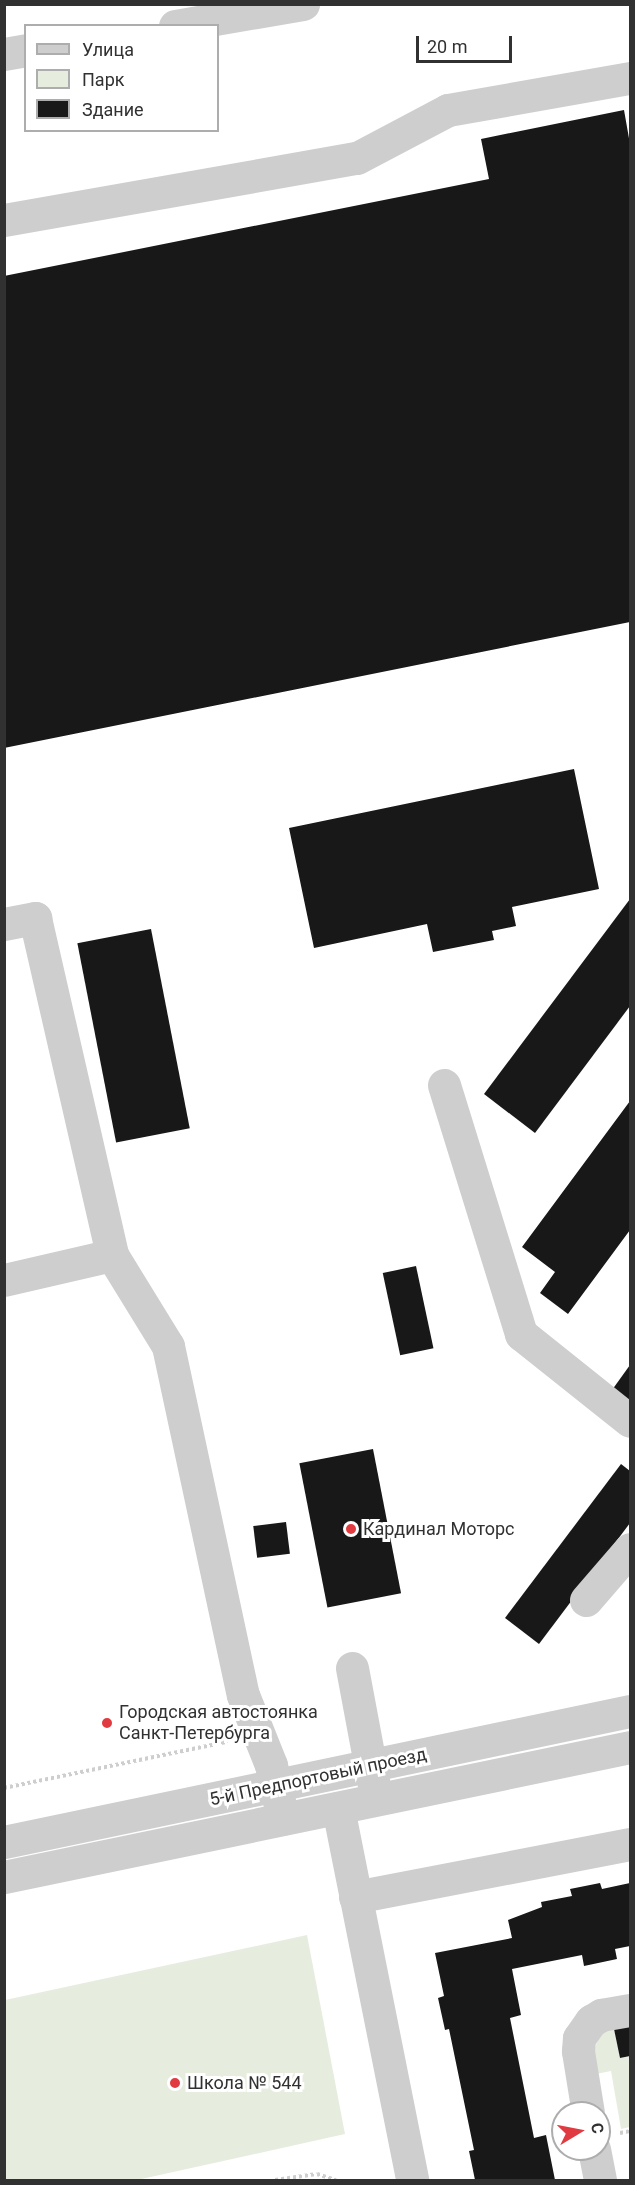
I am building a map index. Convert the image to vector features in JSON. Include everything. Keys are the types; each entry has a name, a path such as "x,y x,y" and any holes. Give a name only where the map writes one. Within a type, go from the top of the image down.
{"street":[{"path":"189,17 303,4"},
{"path":"4,54 24,50"},
{"path":"4,220 357,158 448,110 630,78"},
{"path":"4,924 35,918 112,1256 168,1346 243,1695 260,1735 276,1786 283,1819"},
{"path":"444,1085 521,1334 630,1422"},
{"path":"4,1280 112,1256"},
{"path":"586,1600 630,1549"},
{"path":"352,1668 377,1800"},
{"name":"5-й Предпортовый проезд","path":"4,1842 630,1711"},
{"name":"5-й Предпортовый проезд","path":"4,1877 630,1748"},
{"path":"338,1808 412,2181"},
{"path":"355,1897 630,1844"},
{"path":"586,2101 578,2051 583,2030 601,2015 630,2010"},
{"path":"600,2181 604,2161"}],"path":[{"path":"4,1788 260,1735"},
{"path":"611,2140 630,2131"},
{"path":"275,2181 317,2175 336,2181"}],"green space":[{"name":"Школа № 544","path":"307,1935 345,2134 137,2180 5,2180 5,2000"},
{"path":"614,2029 620,2058 630,2056 630,2127 621,2129 611,2071 596,2074 593,2053 601,2031"}],"building":[{"path":"624,110 630,144 630,622 4,748 4,276 489,179 481,139"},
{"path":"574,769 599,889 512,907 516,926 492,931 494,940 433,952 427,924 314,948 289,828"},
{"path":"630,899 630,1006 535,1133 484,1094"},
{"path":"151,929 190,1128 116,1143 77,943"},
{"path":"630,1101 630,1230 568,1314 540,1293 555,1272 522,1247"},
{"path":"416,1266 433,1348 400,1355 383,1273"},
{"path":"630,1365 630,1403 612,1390"},
{"name":"Кардинал Моторс","path":"373,1449 401,1593 327,1608 299,1463"},
{"path":"621,1464 630,1471 630,1523 539,1644 505,1618"},
{"path":"286,1522 290,1554 257,1558 253,1526"},
{"path":"600,1883 602,1889 630,1883 630,1946 615,1949 617,1959 584,1966 582,1955 512,1969 521,2015 510,2018 534,2138 546,2135 555,2180 475,2180 469,2151 474,2150 449,2029 445,2030 438,1998 444,1996 435,1953 512,1938 508,1920 542,1907 541,1902 572,1896 570,1889"},
{"path":"630,2026 630,2056 620,2058 614,2029"}],"place":[{"name":"Кардинал Моторс","path":"351,1529"},
{"name":"Городская автостоянка Санкт-Петербурга","path":"107,1723"},
{"name":"Школа № 544","path":"175,2083"}]}
